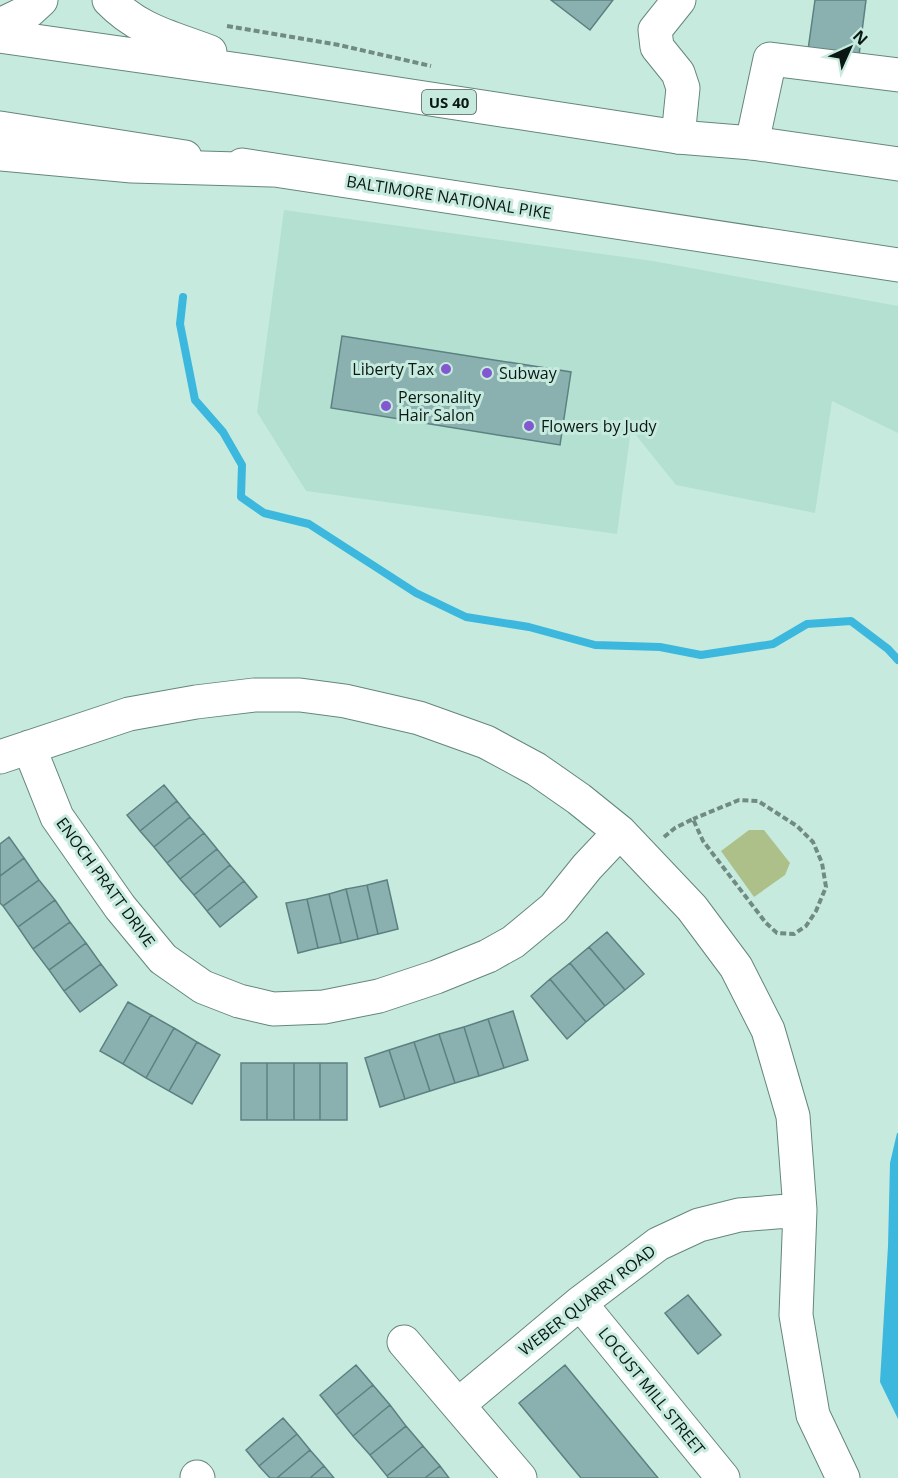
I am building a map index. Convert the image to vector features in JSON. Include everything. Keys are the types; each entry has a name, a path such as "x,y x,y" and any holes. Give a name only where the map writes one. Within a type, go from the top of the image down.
{"main road":[{"path":"0,25 28,11 41,0"},
{"path":"109,0 127,17 144,27 274,75"},
{"path":"678,136 683,88 678,73 657,47 656,30 680,0"},
{"name":"US 40","path":"0,36 678,136 752,143 898,164"},
{"path":"752,143 770,59 898,75"},
{"name":"BALTIMORE NATIONAL PIKE","path":"0,128 898,265"},
{"path":"0,154 132,166 272,170"},
{"path":"14,752 129,714 196,702 254,695 300,695 323,698 418,718 486,742 536,769 579,799 620,832 692,908 736,967 768,1030 793,1116 800,1210 796,1315 813,1415 843,1478"},
{"name":"ENOCH PRATT DRIVE","path":"14,752 120,907 163,959 203,987 239,1002 273,1009 324,1007 379,996 436,977 488,956 513,942 554,908 586,867 620,832"},
{"name":"WEBER QUARRY ROAD","path":"459,1405 580,1303 658,1244 699,1225 739,1215 800,1210"},
{"name":"LOCUST MILL STREET","path":"580,1303 723,1478"},
{"path":"404,1342 520,1478"}],"path":[{"path":"225,26 339,45 438,67"},
{"path":"643,855 675,828 693,819 739,800 758,801 797,826 813,842 822,863 826,887 816,911 806,926 794,934 777,933 766,923 703,842 693,819"}],"shaded area":[{"path":"284,210 653,261 898,306 898,433 832,401 815,513 676,485 631,429 617,534 306,491 257,412"}],"green space":[{"path":"749,830 764,830 790,863 785,875 754,897 721,851"}],"water":[{"path":"897,1133 898,1419 880,1382 890,1163"}],"building":[{"path":"551,0 613,0 590,30"},
{"path":"815,0 866,0 858,63 807,57"},
{"path":"342,336 571,372 560,445 331,408"},
{"path":"164,785 177,801 140,831 127,815"},
{"path":"177,801 190,817 154,847 140,831"},
{"path":"190,817 204,833 167,863 154,847"},
{"path":"204,833 217,849 180,879 167,863"},
{"path":"9,837 24,858 0,876 0,844"},
{"path":"217,849 230,865 194,895 180,879"},
{"path":"24,858 39,880 3,906 0,903 0,876"},
{"path":"230,865 244,881 207,911 194,895"},
{"path":"39,880 55,900 18,927 3,906"},
{"path":"387,880 398,929 378,934 367,885"},
{"path":"244,881 257,897 220,927 207,911"},
{"path":"367,885 378,934 358,939 346,889"},
{"path":"346,889 358,939 341,943 329,894"},
{"path":"329,894 341,943 318,948 307,899"},
{"path":"307,899 318,948 298,953 286,903"},
{"path":"55,900 70,922 33,949 18,927"},
{"path":"70,922 86,943 49,970 33,949"},
{"path":"607,932 644,974 625,990 589,947"},
{"path":"86,943 101,964 64,991 49,970"},
{"path":"589,947 625,990 605,1006 570,963"},
{"path":"570,963 605,1006 586,1022 550,979"},
{"path":"101,964 117,985 80,1012 64,991"},
{"path":"550,979 586,1022 567,1039 531,996"},
{"path":"128,1002 151,1015 123,1064 100,1051"},
{"path":"513,1011 528,1060 504,1068 488,1019"},
{"path":"151,1015 174,1028 146,1078 123,1064"},
{"path":"488,1019 504,1068 479,1076 464,1027"},
{"path":"464,1027 479,1076 455,1083 439,1034"},
{"path":"174,1028 197,1042 169,1091 146,1078"},
{"path":"439,1034 455,1083 430,1091 414,1042"},
{"path":"197,1042 220,1055 192,1104 169,1091"},
{"path":"414,1042 430,1091 405,1099 389,1050"},
{"path":"389,1050 405,1099 380,1107 365,1058"},
{"path":"241,1063 267,1063 267,1120 241,1120"},
{"path":"267,1063 294,1063 294,1120 267,1120"},
{"path":"294,1063 320,1063 320,1120 294,1120"},
{"path":"320,1063 347,1063 347,1120 320,1120"},
{"path":"688,1295 721,1335 698,1354 665,1313"},
{"path":"356,1365 373,1385 336,1415 320,1395"},
{"path":"565,1365 658,1478 581,1478 519,1403"},
{"path":"373,1385 390,1405 353,1436 336,1415"},
{"path":"390,1405 406,1426 370,1455 353,1436"},
{"path":"283,1418 297,1434 259,1466 246,1450"},
{"path":"406,1426 423,1446 387,1476 370,1455"},
{"path":"297,1434 310,1450 277,1478 270,1478 259,1466"},
{"path":"423,1446 440,1466 425,1478 388,1478 387,1476"},
{"path":"310,1450 324,1466 310,1478 277,1478"},
{"path":"324,1466 334,1478 310,1478"},
{"path":"440,1466 449,1478 425,1478"}],"waterway":[{"path":"183,297 180,324 195,400 223,432 242,465 241,497 264,513 309,524 416,593 466,617 529,627 595,645 660,647 701,655 773,644 807,624 851,621 888,649 898,660"}],"place":[{"name":"Liberty Tax","path":"446,369"},
{"name":"Subway","path":"487,373"},
{"name":"Personality Hair Salon","path":"386,406"},
{"name":"Flowers by Judy","path":"529,426"}]}
